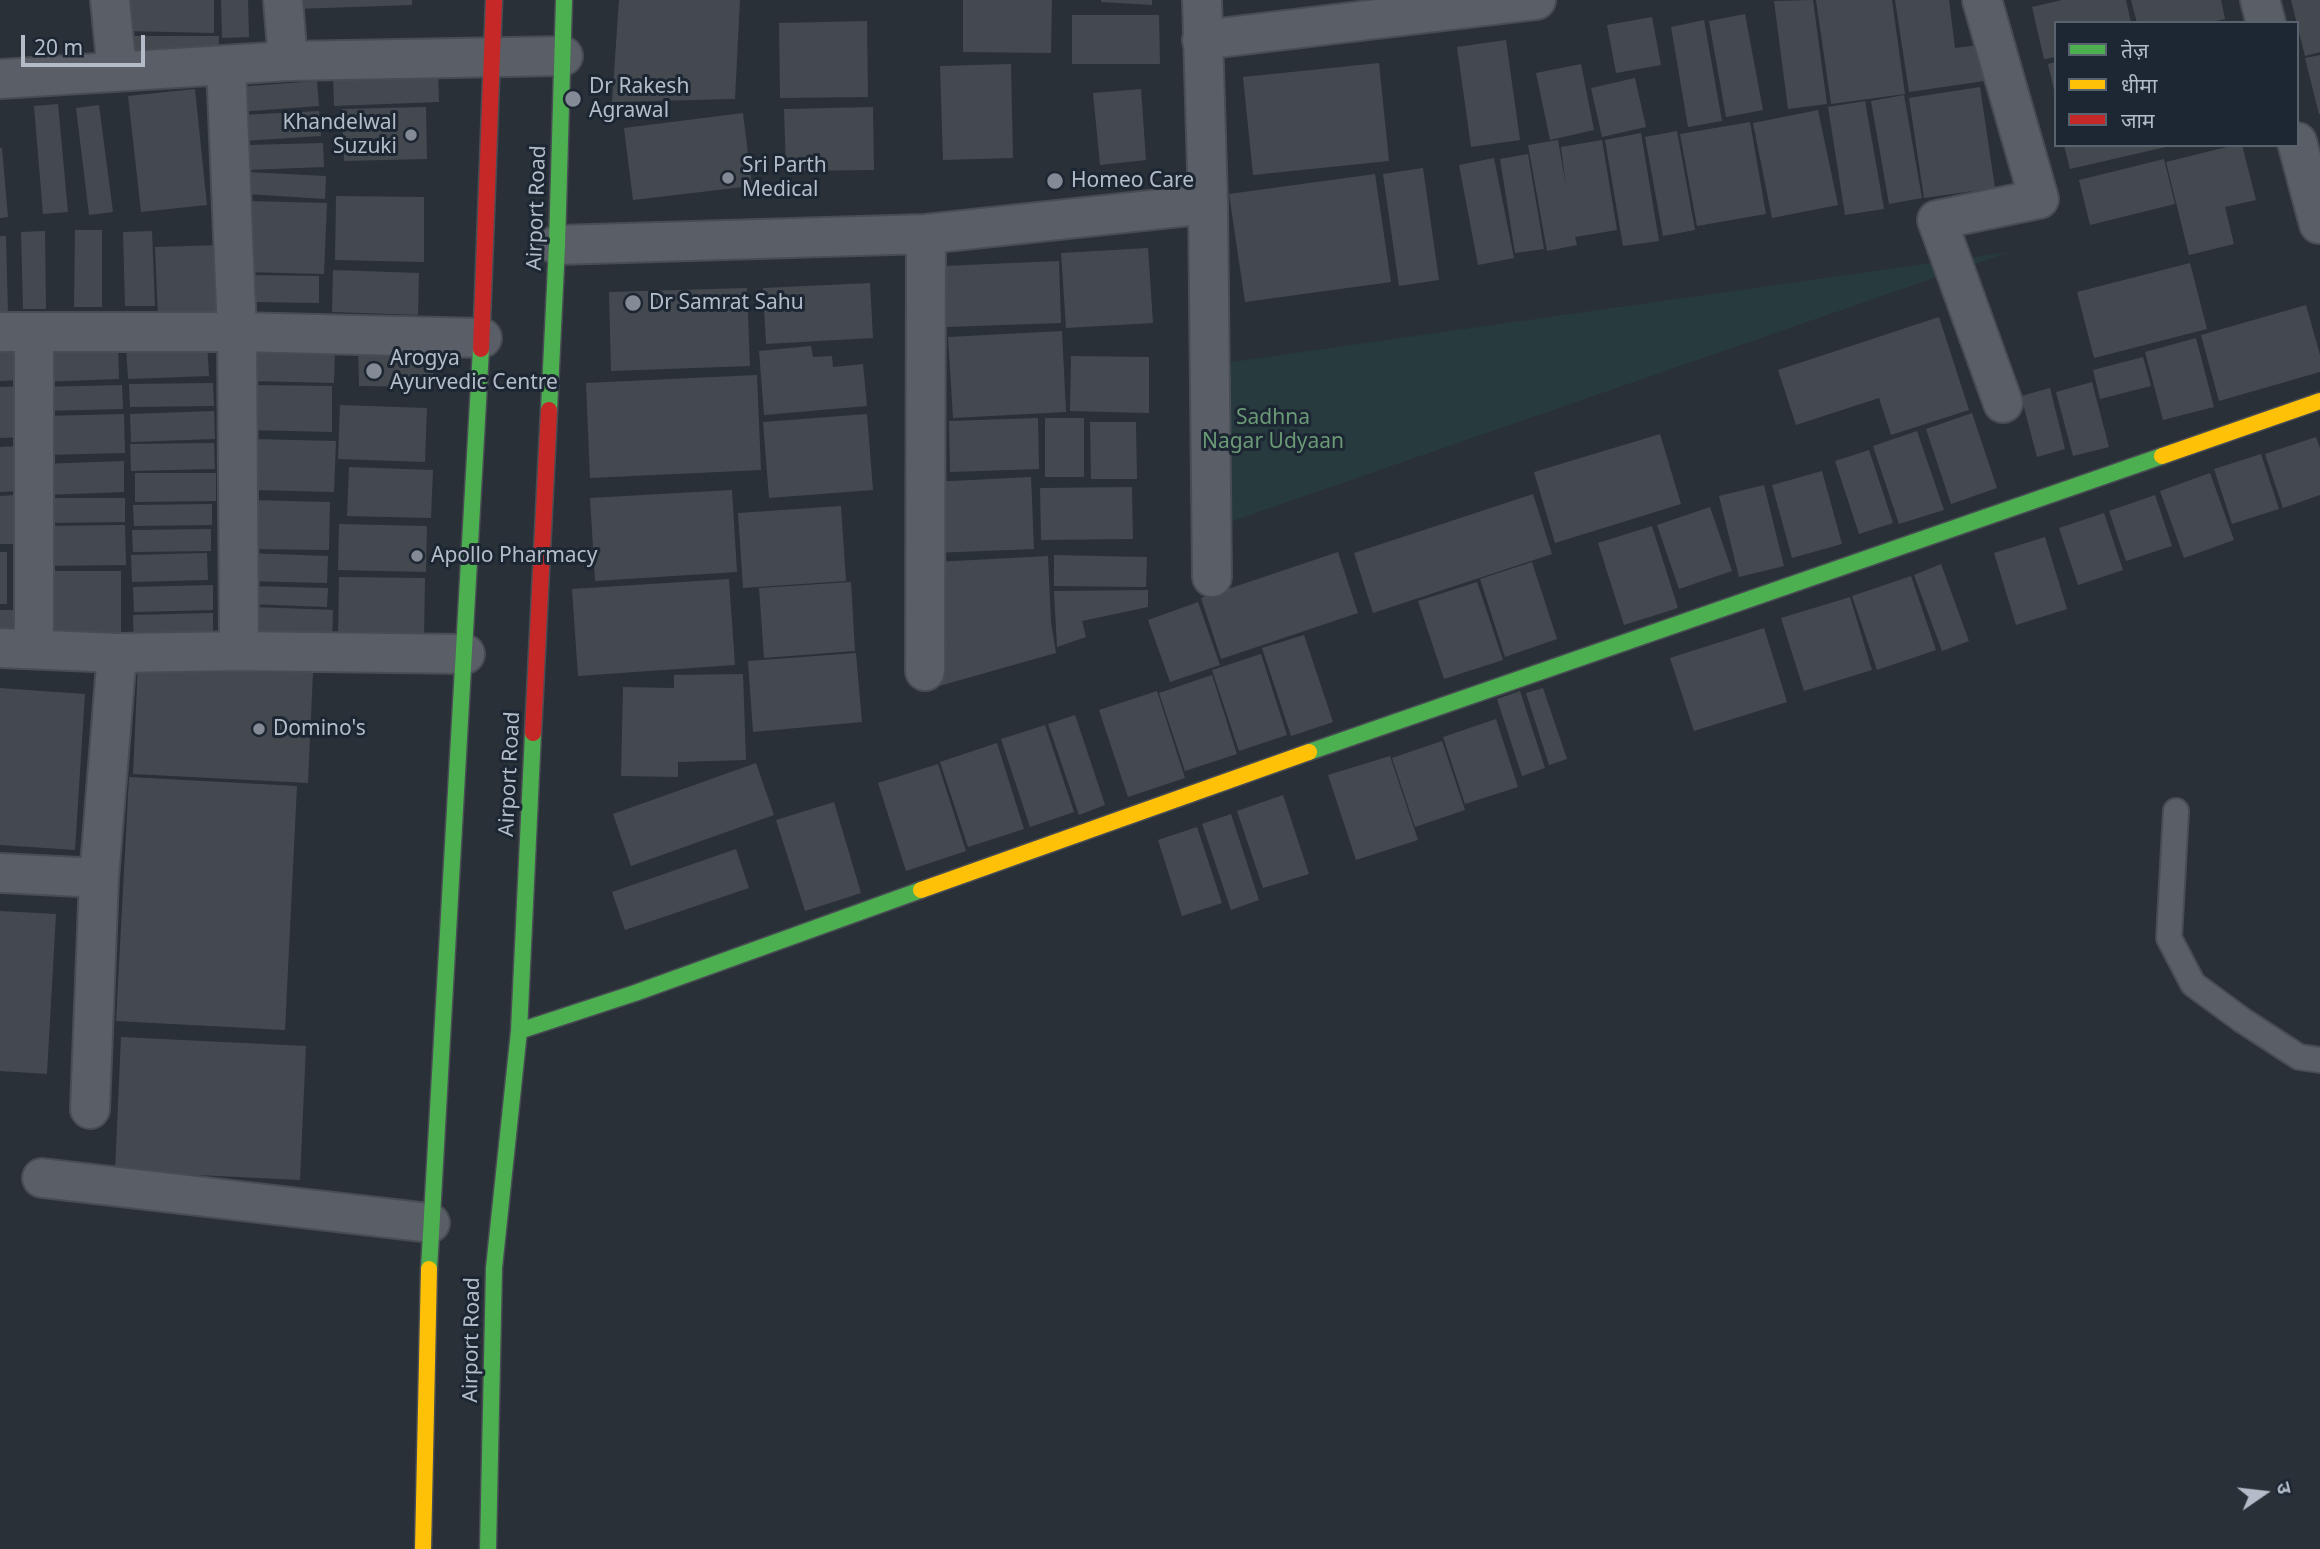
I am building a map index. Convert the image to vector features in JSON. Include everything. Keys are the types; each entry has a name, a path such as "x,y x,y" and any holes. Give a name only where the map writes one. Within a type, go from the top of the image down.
{"main road":[{"name":"Airport Road","path":"423,1549 430,1223 482,338 494,0"},
{"name":"Airport Road","path":"488,1549 494,1268 519,1031 557,246 564,0"},
{"path":"519,1031 635,993 1074,834 2320,401"}],"street":[{"path":"110,0 117,70"},
{"path":"283,0 288,61"},
{"path":"1202,0 1208,204 1212,577"},
{"path":"1202,40 1536,0"},
{"path":"1982,0 2039,199 1937,220 2003,403"},
{"path":"2260,0 2265,21"},
{"path":"0,79 288,61 563,56"},
{"path":"226,65 237,332 239,652"},
{"path":"2298,147 2319,224"},
{"path":"557,246 926,234 1208,204"},
{"path":"925,671 926,234"},
{"path":"465,654 117,653 17,649 17,333 237,332 482,338"},
{"path":"90,1109 99,878 117,653"},
{"path":"0,873 99,878"},
{"path":"42,1178 430,1223"}],"lane":[{"path":"2176,811 2169,938 2193,984 2299,1057 2320,1060"}],"green space":[{"name":"Sadhna Nagar Udyaan","path":"2009,252 1195,534 1203,366"}],"building":[{"path":"125,0 214,0 214,33 125,31"},
{"path":"221,0 248,0 249,37 222,38"},
{"path":"294,0 412,0 412,5 295,9"},
{"path":"619,0 740,0 735,99 612,102"},
{"path":"963,0 1052,0 1051,53 963,52"},
{"path":"1152,0 1152,5 1101,2"},
{"path":"1813,0 1827,104 1788,109 1774,1"},
{"path":"1816,0 1892,0 1905,94 1831,104"},
{"path":"1895,0 1949,0 1955,48 1979,45 1984,81 1909,92"},
{"path":"2062,0 2126,0 2131,21 2054,21 2054,57 2044,59 2032,7"},
{"path":"2131,0 2221,0 2225,19 2216,21 2136,21"},
{"path":"2291,0 2320,0 2320,52 2305,56 2299,21 2296,21"},
{"path":"1745,14 1763,110 1726,117 1709,21"},
{"path":"1072,15 1159,15 1160,64 1072,64"},
{"path":"1652,17 1661,65 1616,73 1607,25"},
{"path":"1704,20 1722,121 1688,127 1671,27"},
{"path":"867,21 868,97 780,98 779,23"},
{"path":"119,36 219,36 218,58 119,58"},
{"path":"1506,40 1520,140 1471,147 1457,47"},
{"path":"2320,55 2320,114 2319,114 2305,58"},
{"path":"2054,62 2054,90 2048,64"},
{"path":"1379,63 1389,161 1253,175 1243,77"},
{"path":"1011,64 1013,158 943,160 940,66"},
{"path":"1581,64 1594,130 1550,140 1536,73"},
{"path":"438,70 439,102 334,106 333,73"},
{"path":"1635,78 1646,127 1602,137 1591,88"},
{"path":"317,81 319,106 238,112 236,87"},
{"path":"1980,87 1995,188 1924,198 1909,98"},
{"path":"195,89 207,205 141,212 128,96"},
{"path":"1141,89 1146,160 1100,165 1093,93"},
{"path":"1904,95 1922,198 1889,204 1871,101"},
{"path":"1865,101 1884,209 1845,215 1828,107"},
{"path":"58,104 68,212 43,214 34,106"},
{"path":"99,105 113,212 89,215 76,108"},
{"path":"426,107 427,159 344,161 342,109"},
{"path":"873,107 874,170 786,171 784,109"},
{"path":"1818,110 1838,205 1772,218 1753,123"},
{"path":"319,111 321,136 243,141 242,115"},
{"path":"743,113 752,186 633,200 624,128"},
{"path":"1750,122 1766,214 1697,226 1680,134"},
{"path":"1677,131 1695,230 1663,236 1645,137"},
{"path":"1641,133 1659,241 1623,246 1605,140"},
{"path":"1558,140 1566,186 1561,147 1602,140 1617,230 1575,237 1577,245 1547,251 1528,145"},
{"path":"323,143 324,167 248,170 247,145"},
{"path":"2064,147 2166,147 2070,169"},
{"path":"2227,147 2243,147 2256,200 2225,207 2234,244 2189,255 2166,162"},
{"path":"0,148 8,217 0,218"},
{"path":"1528,154 1544,249 1515,253 1500,159"},
{"path":"1494,158 1514,258 1478,265 1459,165"},
{"path":"2164,159 2175,204 2090,225 2079,180"},
{"path":"1423,168 1439,280 1399,286 1383,174"},
{"path":"248,172 326,176 325,199 247,194"},
{"path":"1375,174 1391,282 1245,302 1229,194"},
{"path":"336,196 424,197 424,262 335,260"},
{"path":"247,201 327,203 324,274 245,272"},
{"path":"75,230 102,230 102,307 74,307"},
{"path":"45,231 46,309 23,309 21,232"},
{"path":"152,231 155,306 125,306 123,232"},
{"path":"0,236 6,236 8,314 0,315"},
{"path":"221,245 224,315 158,318 155,247"},
{"path":"1148,248 1153,323 1066,328 1061,253"},
{"path":"1059,261 1061,323 946,327 943,266"},
{"path":"2190,263 2207,329 2094,358 2077,292"},
{"path":"333,270 419,273 418,315 332,312"},
{"path":"250,275 319,276 319,303 250,302"},
{"path":"870,283 873,338 766,344 763,288"},
{"path":"747,288 750,366 611,371 609,292"},
{"path":"2306,305 2320,355 2320,372 2219,401 2201,335"},
{"path":"1939,317 1969,410 1891,435 1879,398 1796,425 1778,370"},
{"path":"1062,331 1066,412 953,418 948,337"},
{"path":"2196,338 2214,407 2163,420 2145,352"},
{"path":"0,341 17,341 19,380 0,381"},
{"path":"207,342 209,376 128,379 126,346"},
{"path":"251,345 335,347 334,383 250,381"},
{"path":"811,346 813,357 832,356 833,367 863,364 867,406 764,415 759,351"},
{"path":"118,347 119,379 38,382 37,350"},
{"path":"358,347 433,348 433,387 359,386"},
{"path":"1071,356 1149,357 1149,413 1070,411"},
{"path":"2143,357 2151,386 2100,399 2093,370"},
{"path":"757,375 761,470 590,478 586,383"},
{"path":"2092,382 2109,447 2073,456 2056,392"},
{"path":"213,383 214,406 130,407 129,384"},
{"path":"122,385 123,409 41,411 40,387"},
{"path":"249,385 332,386 332,432 248,430"},
{"path":"23,386 25,437 0,438 0,387"},
{"path":"2050,388 2065,449 2037,457 2021,396"},
{"path":"340,405 427,408 425,462 338,459"},
{"path":"214,411 215,439 131,442 130,414"},
{"path":"1972,413 1997,488 1951,504 1926,429"},
{"path":"124,414 125,453 45,455 44,416"},
{"path":"867,414 873,490 769,498 763,422"},
{"path":"1038,418 1039,469 950,472 949,421"},
{"path":"1045,418 1084,418 1084,477 1045,477"},
{"path":"1090,422 1136,422 1137,479 1091,479"},
{"path":"1917,431 1944,510 1899,524 1873,446"},
{"path":"1660,434 1681,504 1555,543 1534,472"},
{"path":"2316,437 2320,448 2320,495 2283,508 2265,454"},
{"path":"253,439 336,441 334,492 253,490"},
{"path":"214,443 215,469 131,471 130,444"},
{"path":"19,446 21,491 0,492 0,447"},
{"path":"1869,450 1893,523 1859,534 1835,461"},
{"path":"2261,454 2279,509 2232,524 2214,469"},
{"path":"124,461 124,492 43,495 42,464"},
{"path":"349,467 433,470 431,518 347,516"},
{"path":"1822,471 1842,544 1792,558 1772,485"},
{"path":"135,473 216,473 216,501 135,502"},
{"path":"2210,473 2234,540 2184,558 2160,491"},
{"path":"1031,477 1034,549 934,553 931,482"},
{"path":"1764,485 1784,566 1739,577 1719,496"},
{"path":"1132,487 1133,539 1041,540 1040,488"},
{"path":"732,490 737,572 595,581 590,498"},
{"path":"1533,494 1552,554 1373,613 1354,553"},
{"path":"14,495 15,544 0,544 0,496"},
{"path":"2155,495 2172,546 2126,561 2109,511"},
{"path":"39,498 125,498 125,522 39,523"},
{"path":"249,500 330,502 329,550 248,549"},
{"path":"212,504 212,525 134,526 133,505"},
{"path":"841,506 846,581 743,588 738,513"},
{"path":"1710,507 1732,571 1679,589 1657,525"},
{"path":"2104,513 2123,570 2078,585 2059,528"},
{"path":"339,524 427,526 426,572 338,570"},
{"path":"125,525 126,565 40,566 39,526"},
{"path":"1652,526 1678,608 1624,625 1598,543"},
{"path":"211,529 211,551 133,552 132,530"},
{"path":"2045,537 2067,609 2016,625 1994,553"},
{"path":"0,552 7,552 7,604 0,604"},
{"path":"1338,552 1358,613 1221,659 1201,598"},
{"path":"207,553 208,580 132,582 131,555"},
{"path":"246,553 328,556 327,583 245,581"},
{"path":"1054,555 1147,557 1146,587 1054,586"},
{"path":"1048,556 1051,622 1056,653 932,688 931,652 936,562"},
{"path":"1532,562 1557,639 1505,657 1480,579"},
{"path":"1941,564 1969,641 1942,651 1914,575"},
{"path":"41,571 121,571 121,635 41,635"},
{"path":"1911,576 1936,650 1877,670 1852,596"},
{"path":"339,577 425,578 424,640 338,639"},
{"path":"729,579 735,665 578,676 572,589"},
{"path":"851,582 855,651 764,658 759,588"},
{"path":"1477,582 1503,660 1444,679 1418,601"},
{"path":"213,585 213,610 134,612 133,587"},
{"path":"249,586 328,588 327,607 248,604"},
{"path":"1148,590 1148,607 1082,621 1086,637 1057,647 1054,591"},
{"path":"1850,597 1872,670 1804,691 1781,618"},
{"path":"1198,602 1220,665 1170,682 1148,620"},
{"path":"254,607 333,610 332,646 252,643"},
{"path":"0,610 19,610 18,641 0,641"},
{"path":"213,613 213,646 134,647 133,615"},
{"path":"1764,628 1787,702 1694,731 1670,658"},
{"path":"1304,635 1333,722 1291,736 1262,648"},
{"path":"856,653 862,722 753,732 748,661"},
{"path":"1261,654 1287,735 1239,751 1212,670"},
{"path":"138,663 313,672 308,783 133,774"},
{"path":"743,674 746,760 678,762 678,777 621,776 623,687 674,688 674,675"},
{"path":"1212,675 1237,754 1185,771 1159,693"},
{"path":"0,688 85,694 75,850 0,845"},
{"path":"1543,688 1567,759 1549,765 1526,693"},
{"path":"1157,691 1185,778 1128,797 1099,710"},
{"path":"1520,691 1545,768 1522,776 1497,699"},
{"path":"1075,715 1105,805 1079,815 1048,724"},
{"path":"1496,719 1518,787 1465,804 1443,737"},
{"path":"1045,725 1074,812 1030,827 1001,739"},
{"path":"1442,741 1465,810 1415,827 1392,758"},
{"path":"997,743 1024,829 968,847 940,762"},
{"path":"1390,756 1418,840 1356,860 1328,775"},
{"path":"756,763 774,815 631,866 613,814"},
{"path":"938,764 966,851 906,871 878,783"},
{"path":"129,777 297,786 285,1030 116,1021"},
{"path":"1283,795 1309,874 1263,888 1237,811"},
{"path":"834,802 861,893 805,911 776,820"},
{"path":"1231,814 1259,900 1231,910 1202,824"},
{"path":"1197,827 1222,903 1182,916 1158,840"},
{"path":"736,849 749,888 625,930 612,892"},
{"path":"0,911 56,914 47,1074 0,1071"},
{"path":"121,1037 306,1046 300,1180 115,1171"}],"traffic: fast":[{"path":"549,410 564,0"},
{"path":"429,1269 481,349"},
{"path":"1309,752 2162,456"},
{"path":"488,1549 494,1268 519,1031 533,733"},
{"path":"519,1031 635,993 921,890"}],"traffic: slow":[{"path":"2162,456 2320,401"},
{"path":"921,890 1309,752"},
{"path":"423,1549 429,1269"}],"traffic: jam":[{"path":"481,349 494,0"},
{"path":"533,733 549,410"}],"place":[{"name":"Dr Rakesh Agrawal","path":"573,99"},
{"name":"Khandelwal Suzuki","path":"411,135"},
{"name":"Sri Parth Medical","path":"728,178"},
{"name":"Homeo Care","path":"1055,181"},
{"name":"Dr Samrat Sahu","path":"633,303"},
{"name":"Arogya Ayurvedic Centre","path":"374,371"},
{"name":"Apollo Pharmacy","path":"417,556"},
{"name":"Domino's","path":"259,729"}]}
